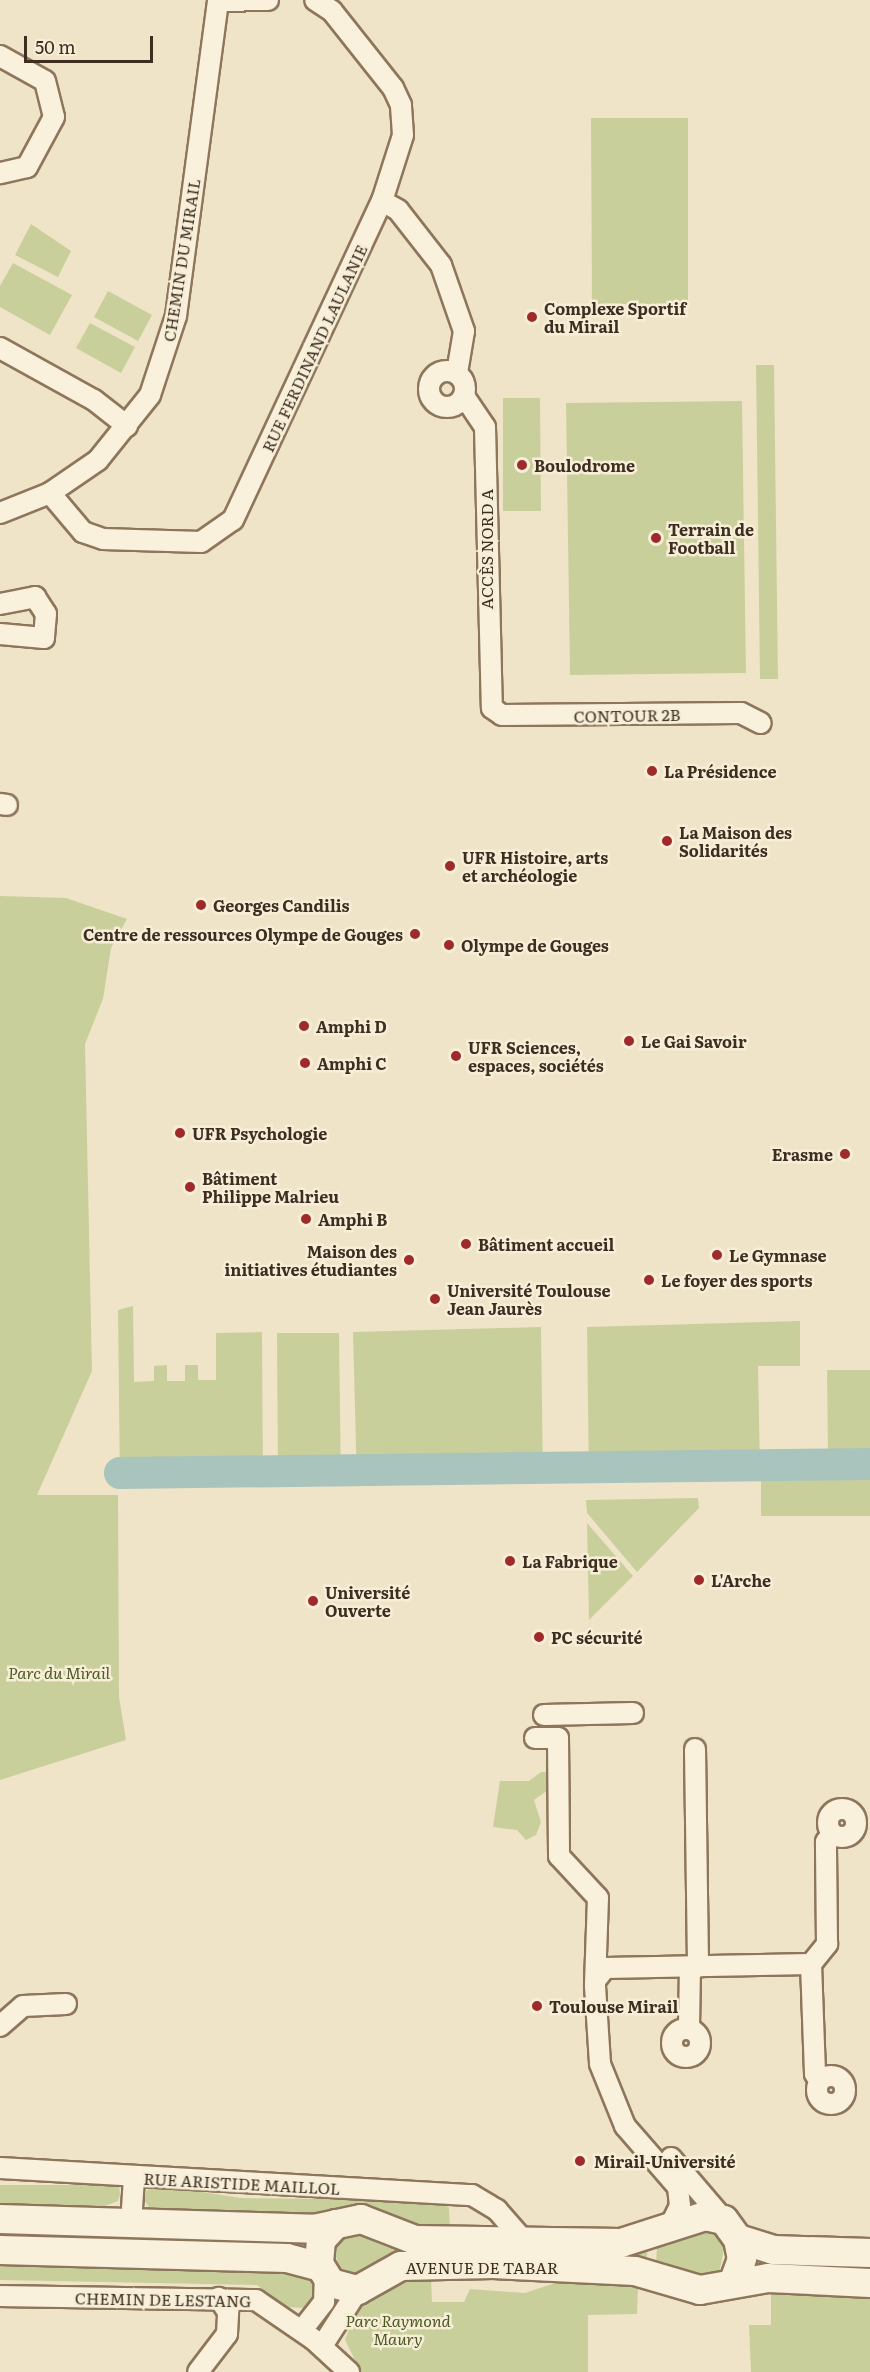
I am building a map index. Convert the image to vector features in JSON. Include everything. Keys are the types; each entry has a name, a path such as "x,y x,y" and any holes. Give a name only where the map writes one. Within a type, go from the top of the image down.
{"main road":[{"name":"AVENUE DE TABAR","path":"0,2219 314,2229 361,2219 414,2240 621,2243 669,2229 694,2217 731,2229 773,2250 870,2253"},
{"path":"323,2272 321,2240 336,2224"},
{"path":"731,2229 742,2259 734,2281"},
{"path":"0,2250 287,2258 323,2272 341,2288 358,2290"},
{"name":"AVENUE DE TABAR","path":"358,2290 393,2269 413,2265 635,2271 700,2290 734,2281 870,2283"}],"street":[{"path":"218,0 268,0"},
{"name":"CHEMIN DU MIRAIL","path":"0,513 50,493 98,460 150,395 172,339 218,0"},
{"name":"RUE FERDINAND LAULANIE","path":"50,493 83,532 103,539 201,542 224,530 382,201 403,135 401,105 332,10 315,0"},
{"path":"0,56 45,81 54,117 27,166 0,173"},
{"path":"382,201 398,210 441,265 464,331 457,373"},
{"path":"0,348 93,400 127,426"},
{"path":"444,371 457,373 465,383 464,396 449,407 437,405 429,394 433,377 444,371"},
{"name":"ACCÈS NORD A","path":"464,396 485,427 492,708"},
{"path":"0,604 35,597 46,614 44,638 0,634"},
{"name":"CONTOUR 2B","path":"492,708 502,716 741,712 761,723"},
{"path":"544,1715 633,1713"},
{"path":"535,1738 558,1738 559,1856 598,1898 596,2046 625,2126 678,2187 680,2206 669,2229"},
{"path":"689,2029 694,1967 695,1749"},
{"path":"820,2080 815,2074 811,1964 826,1944 826,1842 831,1835"},
{"path":"598,1977 605,1968 811,1964"},
{"path":"0,2026 23,2006 66,2004"},
{"path":"612,2095 731,2229"},
{"name":"RUE ARISTIDE MAILLOL","path":"0,2168 461,2194 483,2200"},
{"path":"131,2224 134,2177"},
{"path":"479,2240 489,2220 483,2200"},
{"path":"483,2200 524,2241"},
{"path":"312,2338 324,2301 323,2272"},
{"path":"312,2338 358,2290"},
{"name":"CHEMIN DE LESTANG","path":"0,2296 256,2300 312,2338 349,2372"},
{"path":"198,2372 227,2334 228,2312 219,2298"}],"green space":[{"path":"591,118 688,118 688,304 592,304"},
{"path":"31,224 71,251 58,277 15,255"},
{"path":"13,263 72,295 50,335 0,307 0,286"},
{"path":"108,291 152,315 138,341 94,317"},
{"path":"90,323 135,347 121,373 76,348"},
{"path":"756,365 774,365 778,679 760,679"},
{"name":"Boulodrome","path":"503,398 540,398 541,511 503,511"},
{"name":"Terrain de Football","path":"742,401 746,673 570,675 566,403"},
{"name":"Parc du Mirail","path":"0,896 66,898 127,919 111,948 103,999 85,1044 92,1371 37,1495 118,1495 119,1697 126,1740 0,1780"},
{"path":"133,1306 134,1382 154,1381 154,1366 167,1365 167,1381 185,1381 185,1365 198,1365 198,1380 216,1380 216,1333 262,1332 263,1486 120,1487 118,1310"},
{"path":"800,1321 800,1366 758,1366 760,1469 737,1469 726,1481 589,1482 587,1327"},
{"path":"541,1327 543,1483 357,1485 353,1332"},
{"path":"277,1333 339,1333 341,1485 278,1486"},
{"path":"827,1370 870,1370 870,1454 828,1454"},
{"path":"870,1479 870,1516 761,1516 761,1481"},
{"path":"698,1498 699,1508 637,1572 587,1513 586,1500"},
{"path":"587,1523 633,1576 589,1620"},
{"path":"541,1772 551,1772 551,1788 534,1800 541,1822 536,1835 526,1840 517,1830 493,1827 500,1781 529,1781"},
{"path":"0,2185 119,2185 120,2194 118,2201 97,2209 0,2209"},
{"path":"163,2186 241,2198 431,2200 449,2207 450,2229 418,2230 360,2206 315,2221 155,2215 143,2199 147,2190"},
{"path":"0,2227 309,2240 307,2253 0,2241"},
{"path":"700,2229 714,2232 725,2245 719,2273 686,2275 665,2262 656,2269 657,2244 667,2246"},
{"path":"353,2233 389,2248 648,2244 646,2267 398,2256 359,2273 348,2272 339,2267 334,2250 337,2241"},
{"path":"0,2262 264,2264 319,2281 318,2299 305,2308 286,2307 257,2285 0,2280"},
{"name":"Parc Raymond Maury","path":"431,2278 432,2302 464,2302 470,2289 525,2293 555,2283 638,2285 637,2314 588,2315 588,2372 361,2372 345,2340 357,2308 391,2280"},
{"path":"771,2292 870,2296 870,2372 751,2372 749,2325 771,2325"}],"waterway":[{"path":"120,1473 870,1464"}],"place":[{"name":"Complexe Sportif du Mirail","path":"532,317"},
{"name":"Boulodrome","path":"522,465"},
{"name":"Terrain de Football","path":"656,538"},
{"name":"La Présidence","path":"652,771"},
{"name":"La Maison des Solidarités","path":"667,841"},
{"name":"UFR Histoire, arts et archéologie","path":"450,866"},
{"name":"Georges Candilis","path":"201,905"},
{"name":"Centre de ressources Olympe de Gouges","path":"415,934"},
{"name":"Olympe de Gouges","path":"449,945"},
{"name":"Amphi D","path":"304,1026"},
{"name":"Le Gai Savoir","path":"629,1041"},
{"name":"UFR Sciences, espaces, sociétés","path":"456,1056"},
{"name":"Amphi C","path":"305,1063"},
{"name":"UFR Psychologie","path":"180,1133"},
{"name":"Erasme","path":"845,1154"},
{"name":"Bâtiment Philippe Malrieu","path":"190,1187"},
{"name":"Amphi B","path":"306,1219"},
{"name":"Bâtiment accueil","path":"466,1244"},
{"name":"Le Gymnase","path":"717,1255"},
{"name":"Maison des initiatives étudiantes","path":"409,1260"},
{"name":"Le foyer des sports","path":"649,1280"},
{"name":"Université Toulouse Jean Jaurès","path":"435,1299"},
{"name":"La Fabrique","path":"510,1561"},
{"name":"L'Arche","path":"699,1580"},
{"name":"Université Ouverte","path":"313,1601"},
{"name":"PC sécurité","path":"539,1637"},
{"name":"Toulouse Mirail","path":"537,2006"},
{"name":"Mirail-Université","path":"580,2161"}]}
